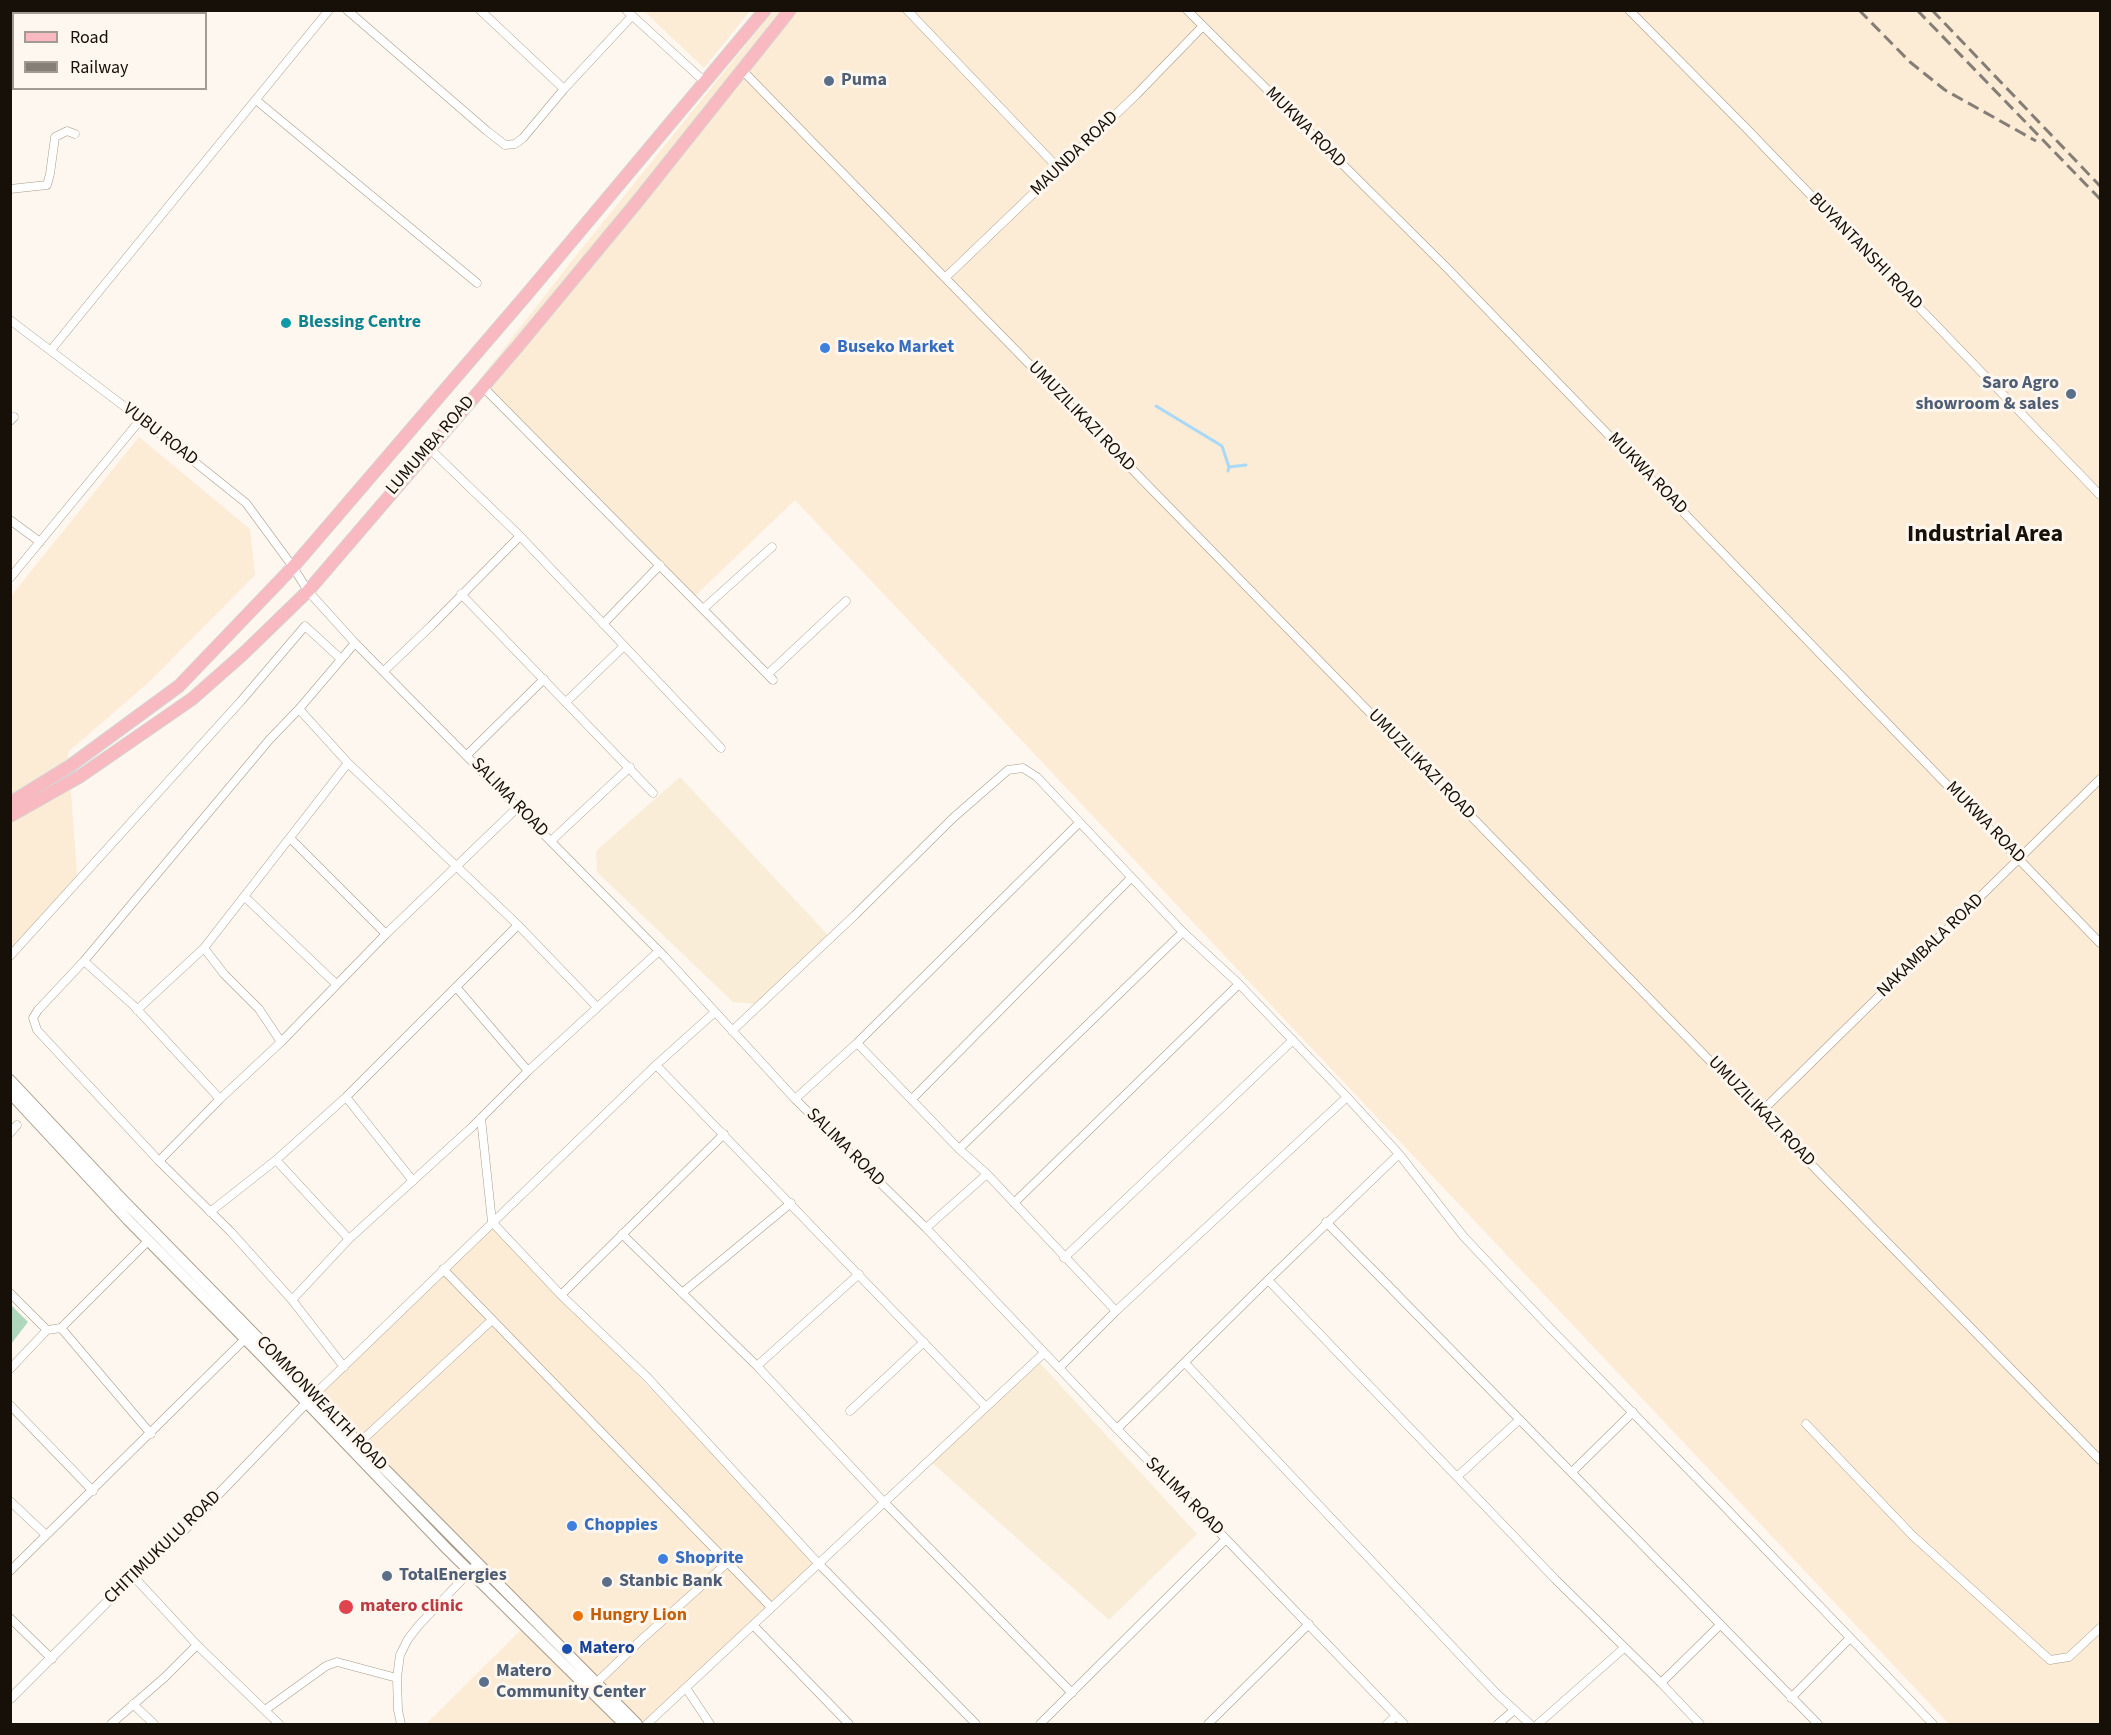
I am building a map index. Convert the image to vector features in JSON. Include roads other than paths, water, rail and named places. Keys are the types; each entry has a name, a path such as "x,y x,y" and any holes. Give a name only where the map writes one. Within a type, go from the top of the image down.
{"main road":[{"name":"LUMUMBA ROAD","path":"10,803 70,766 179,686 293,567 765,10"},
{"name":"LUMUMBA ROAD","path":"10,816 79,777 192,699 243,654 308,591 483,387 637,202 790,10"},
{"name":"COMMONWEALTH ROAD","path":"10,1080 310,1399 473,1568 592,1687 637,1725"},
{"name":"COMMONWEALTH ROAD","path":"10,1093 148,1241 245,1339 359,1443 473,1568"},
{"name":"COMMONWEALTH ROAD","path":"592,1687 624,1725"}],"street":[{"path":"51,350 329,10"},
{"path":"347,10 505,145 515,144 523,138 629,13 705,82"},
{"path":"480,10 564,89"},
{"path":"907,10 1059,169"},
{"name":"MUKWA ROAD","path":"1187,10 1447,268 2100,943"},
{"name":"BUYANTANSHI ROAD","path":"1629,10 1754,136 2100,495"},
{"name":"MAUNDA ROAD","path":"945,278 1203,26"},
{"name":"UMUZILIKAZI ROAD","path":"741,69 2100,1460"},
{"path":"256,100 477,283"},
{"path":"10,189 46,185 50,174 55,137 67,131 75,134"},
{"name":"VUBU ROAD","path":"10,320 141,419 246,503 293,567"},
{"path":"483,387 770,677 846,601"},
{"path":"10,578 141,419"},
{"path":"429,448 520,536 721,748"},
{"path":"10,520 40,542"},
{"path":"384,671 520,536"},
{"path":"703,609 771,547"},
{"path":"603,624 660,565"},
{"name":"SALIMA ROAD","path":"293,567 308,591 355,643 659,951 795,1099 926,1228 1404,1725"},
{"path":"461,594 653,793"},
{"path":"10,956 241,701 305,626 341,659"},
{"path":"344,1366 292,1300 231,1232 159,1161 38,1030 33,1018 84,961 270,739 299,710 355,643"},
{"path":"566,702 624,646"},
{"path":"467,755 544,679"},
{"path":"299,710 348,763 518,926 597,1007"},
{"path":"137,1010 204,948 348,763"},
{"path":"551,841 630,767"},
{"path":"732,1031 855,915 953,818 1008,770 1023,768 1037,777 1183,932 1239,984 1347,1096 1399,1154 1464,1237 1933,1725"},
{"name":"NAKAMBALA ROAD","path":"1761,1112 2100,779"},
{"path":"159,1161 281,1042 386,934 518,807"},
{"path":"795,1099 857,1043 1079,823"},
{"path":"290,838 386,934"},
{"path":"912,1099 1131,878"},
{"path":"245,897 336,984"},
{"path":"210,1212 276,1160 346,1097 518,926"},
{"path":"959,1149 1183,932"},
{"path":"204,948 224,974 259,1009 281,1042"},
{"path":"292,1300 349,1239 659,951"},
{"path":"84,961 137,1010 220,1099"},
{"path":"1014,1203 1239,984"},
{"path":"456,987 528,1071"},
{"path":"310,1399 656,1065 715,1012"},
{"path":"1064,1258 1293,1040"},
{"path":"857,1043 959,1149 987,1174 1116,1311"},
{"path":"656,1065 986,1407"},
{"path":"1059,1368 1116,1311 1347,1096"},
{"path":"346,1097 413,1181"},
{"path":"481,1118 492,1222 561,1295 647,1377 818,1563 976,1725"},
{"path":"10,1133 17,1125"},
{"path":"561,1295 723,1134"},
{"path":"1117,1429 1326,1222 1399,1154"},
{"path":"276,1160 349,1239"},
{"path":"926,1228 987,1174"},
{"path":"682,1293 790,1203"},
{"path":"1326,1222 1818,1725"},
{"path":"622,1234 757,1366 883,1501 1072,1693"},
{"path":"10,1369 47,1330 61,1328 148,1241"},
{"path":"443,1269 771,1607"},
{"path":"757,1366 860,1274"},
{"path":"1268,1280 1700,1725"},
{"path":"10,1293 47,1330"},
{"path":"359,1443 492,1320"},
{"path":"61,1328 151,1434"},
{"path":"10,1571 245,1339"},
{"path":"850,1411 924,1342"},
{"path":"647,1725 883,1501 1044,1353"},
{"path":"1185,1363 1513,1711 1530,1725"},
{"name":"CHITIMUKULU ROAD","path":"10,1699 133,1576 184,1530 310,1399"},
{"path":"10,1405 93,1491"},
{"path":"1572,1472 1633,1412"},
{"path":"1458,1476 1519,1420"},
{"path":"1806,1424 1913,1536 2050,1660 2070,1657 2100,1628"},
{"path":"10,1501 46,1535"},
{"path":"1040,1725 1227,1539"},
{"path":"592,1687 727,1563"},
{"path":"401,1725 398,1710 400,1655 408,1639 419,1625 473,1568"},
{"path":"133,1576 197,1645 279,1725"},
{"path":"10,1618 52,1659"},
{"path":"1208,1725 1309,1624"},
{"path":"753,1625 849,1725"},
{"path":"1661,1683 1719,1626"},
{"path":"1791,1698 1850,1638"},
{"path":"111,1725 197,1645"},
{"path":"1538,1725 1624,1648"},
{"path":"264,1710 326,1666 337,1662 398,1678"},
{"path":"686,1688 710,1725"},
{"path":"133,1704 154,1725"},
{"path":"1498,1725 1513,1711"},
{"path":"1387,1725 1396,1716"}],"waterway":[{"path":"1156,406 1222,446 1229,467 1228,471"},
{"path":"1229,467 1246,465"}],"railway":[{"path":"1859,10 1910,62 1945,90 2036,141"},
{"path":"1917,10 2100,199"},
{"path":"1932,10 2100,186"}],"place":[{"name":"Puma","path":"829,81"},
{"name":"Blessing Centre","path":"286,323"},
{"name":"Buseko Market","path":"825,348"},
{"name":"Saro Agro showroom & sales","path":"2071,394"},
{"name":"Choppies","path":"572,1526"},
{"name":"Shoprite","path":"663,1559"},
{"name":"TotalEnergies","path":"387,1576"},
{"name":"Stanbic Bank","path":"607,1582"},
{"name":"matero clinic","path":"346,1607"},
{"name":"Hungry Lion","path":"578,1616"},
{"name":"Matero","path":"567,1649"},
{"name":"Matero Community Center","path":"484,1682"}],"district":[{"name":"Industrial Area","path":"1985,536"}]}
